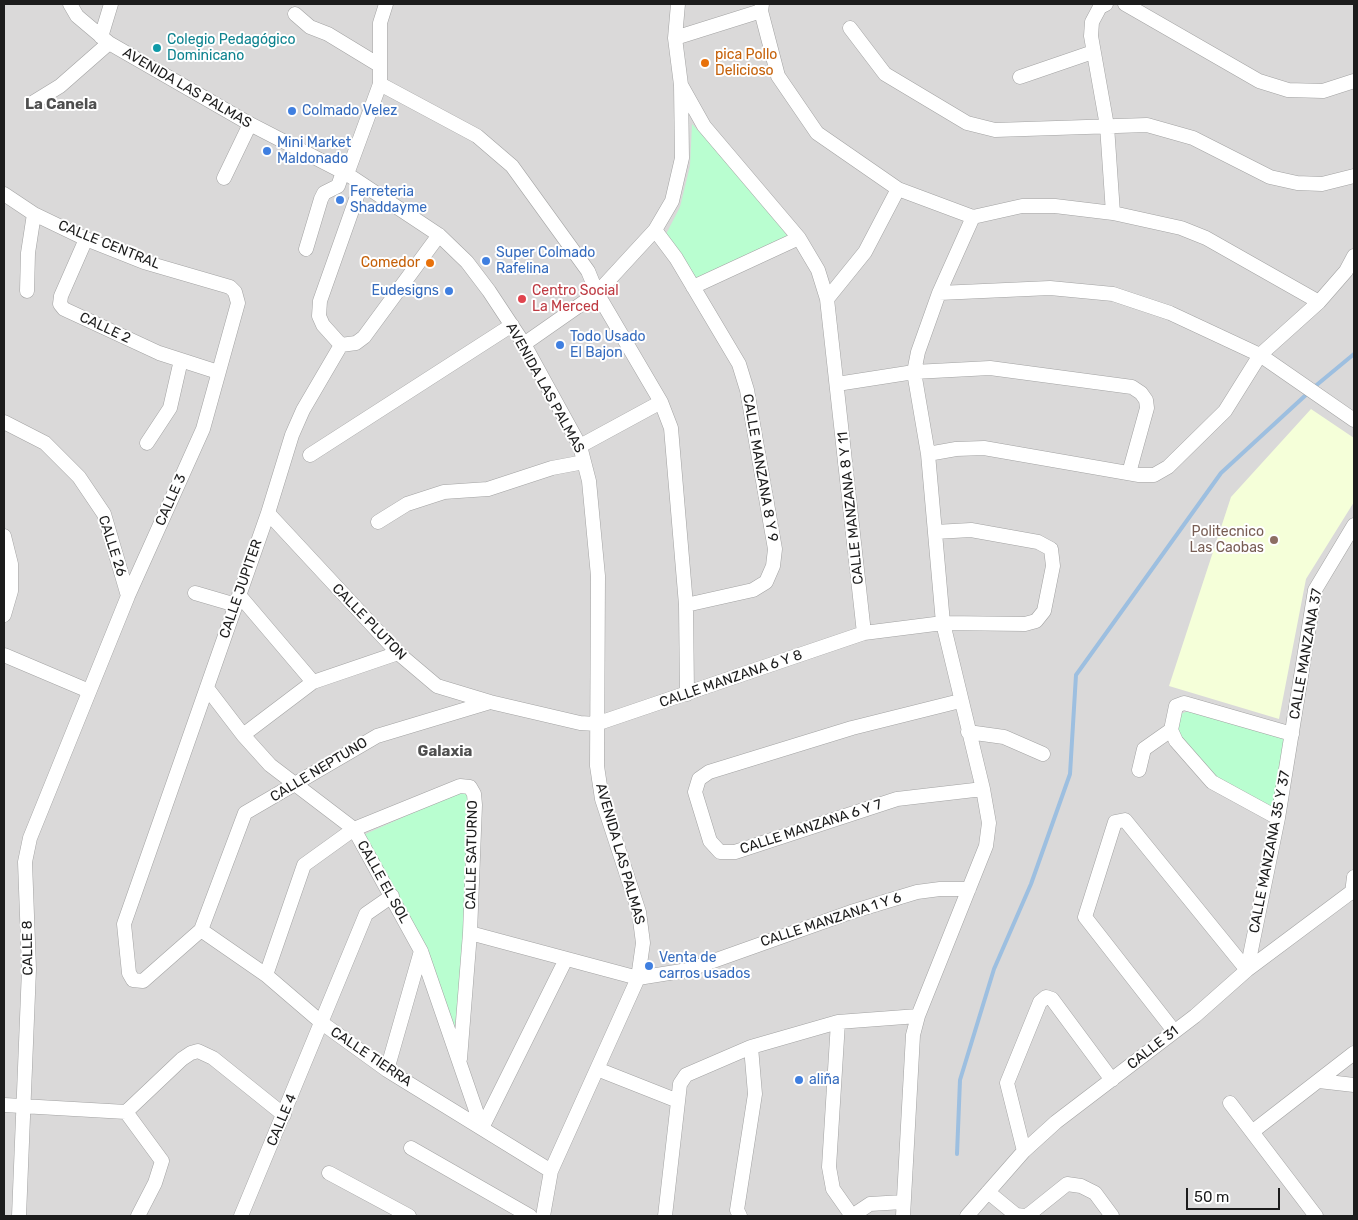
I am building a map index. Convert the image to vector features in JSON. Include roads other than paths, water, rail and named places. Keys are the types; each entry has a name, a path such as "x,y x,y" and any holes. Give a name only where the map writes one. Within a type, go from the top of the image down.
{"street":[{"name":"AVENIDA LAS PALMAS","path":"70,4 77,16 105,40 250,124 345,173 439,234 467,262 512,325 580,446 589,481 598,576 597,766 602,799 639,912 643,943 638,978 551,1171 543,1216"},
{"path":"34,102 60,86 105,40 111,4"},
{"path":"306,249 321,199 324,193 338,186 345,173 380,84 380,23 386,4"},
{"path":"524,344 597,293 655,230 672,200 682,158 681,85 675,38 678,4"},
{"path":"1106,4 1100,7 1092,22 1093,52 1107,126 1113,213"},
{"path":"1126,4 1259,81 1288,90 1323,91 1354,81"},
{"path":"675,38 762,7 778,76 817,133 898,189 973,217 1022,206 1055,206 1113,213 1181,228 1206,238 1319,302"},
{"path":"294,14 310,27 328,34 379,65"},
{"path":"850,28 885,74 967,123 995,130 1147,125 1193,138 1270,177 1297,183 1322,184 1354,176"},
{"path":"1020,77 1093,52"},
{"path":"380,84 477,136 512,166 588,271 597,293 661,402 671,428 686,605 687,694"},
{"name":"CALLE MANZANA 8 Y 11","path":"681,85 704,126 799,238 818,270 827,299 864,633"},
{"path":"224,178 250,124"},
{"path":"361,185 320,301 319,316 323,325 341,345 356,343 364,337 439,234"},
{"path":"827,299 865,252 898,189"},
{"name":"CALLE CENTRAL","path":"4,194 34,214 86,239 144,262 230,287 235,292 238,303"},
{"path":"27,291 28,253 34,214"},
{"path":"902,1216 913,1036 918,1016 986,846 988,823 983,789 960,701 943,623 928,454 914,372 918,352 939,293 973,217"},
{"name":"CALLE MANZANA 8 Y 9","path":"655,230 676,258 738,364 747,390 774,549 772,566 766,582 753,590 686,605"},
{"path":"693,287 799,238"},
{"name":"CALLE 2","path":"86,239 61,296 60,304 64,309 159,353 218,372"},
{"path":"928,454 956,449 984,448 1134,474 1154,475 1168,467 1225,411 1260,355 1319,302 1346,271 1354,256"},
{"path":"939,293 1050,288 1113,294 1170,313 1260,355 1354,420"},
{"name":"CALLE 3","path":"89,690 128,596 203,429 238,303"},
{"path":"310,455 512,325"},
{"name":"CALLE JUPITER","path":"137,982 129,973 124,924 268,513 292,435 303,410 341,345"},
{"path":"147,443 170,408 181,360"},
{"path":"837,384 914,372 990,368 1132,387 1141,393 1146,400 1147,408 1134,474"},
{"path":"580,446 661,402"},
{"name":"CALLE 26","path":"4,422 45,443 79,477 104,514 128,596"},
{"path":"378,522 407,504 444,492 488,489 552,468 584,462"},
{"name":"CALLE PLUTON","path":"268,513 398,653 437,686 490,702"},
{"name":"CALLE MANZANA 37","path":"1292,734 1315,590 1354,525"},
{"name":"CALLE MANZANA 6 Y 8","path":"596,724 864,633 943,623 1025,624 1036,621 1044,611 1054,566 1051,549 1038,542 971,530 935,532"},
{"path":"4,536 11,564 11,591 4,615"},
{"path":"195,593 237,600 313,682"},
{"path":"243,735 313,682 398,653"},
{"path":"4,655 89,690"},
{"name":"CALLE EL SOL","path":"207,688 243,735 270,765 354,828 421,952 460,1058 482,1128"},
{"name":"CALLE 8","path":"19,1216 29,969 26,862 30,838 89,690"},
{"name":"CALLE MANZANA 6 Y 7","path":"960,701 852,728 709,772 699,779 694,792 710,841 720,852 735,852 897,799 983,789"},
{"name":"CALLE NEPTUNO","path":"137,982 143,981 150,976 201,930 245,814 377,736 490,702 580,723 596,724"},
{"path":"1278,818 1212,782 1176,741 1171,730 1176,706 1184,703 1292,734"},
{"path":"1139,770 1144,749 1154,740 1171,730"},
{"path":"968,732 1004,737 1043,754"},
{"name":"CALLE MANZANA 35 Y 37","path":"1247,970 1278,818 1292,734"},
{"name":"CALLE SATURNO","path":"266,975 304,865 354,828 460,786 470,786 474,794 475,805 470,933"},
{"path":"1174,1031 1086,920 1085,916 1115,822 1125,820 1247,970"},
{"path":"1353,892 1354,877"},
{"name":"CALLE MANZANA 1 Y 6","path":"638,978 688,970 851,912 917,892 940,889 968,889"},
{"name":"CALLE 31","path":"967,1216 1024,1152 1056,1122 1195,1016 1247,970 1353,892"},
{"name":"CALLE 4","path":"242,1216 366,914 392,896"},
{"name":"CALLE TIERRA","path":"201,930 266,975 322,1023 387,1070 551,1171"},
{"path":"460,1058 470,933 638,978"},
{"path":"387,1070 421,952"},
{"path":"482,1128 566,959"},
{"path":"1024,1152 1007,1083 1040,1002 1046,997 1052,999 1112,1080"},
{"path":"665,1216 680,1084 686,1075 750,1047 838,1022 918,1016"},
{"path":"838,1022 829,1166 833,1189 852,1216 870,1204 903,1202"},
{"path":"740,1216 738,1210 755,1094 750,1047"},
{"path":"4,1105 126,1112 182,1059 190,1053 198,1051 213,1058 284,1115"},
{"path":"1252,1132 1354,1053"},
{"path":"597,1069 678,1101"},
{"path":"1319,1081 1354,1086"},
{"path":"1230,1103 1316,1216"},
{"path":"126,1112 162,1161 155,1182 138,1216"},
{"path":"411,1148 530,1216"},
{"path":"329,1173 409,1216"},
{"path":"988,1192 1016,1214 1026,1216 1067,1184 1081,1186 1095,1193 1112,1216"}],"waterway":[{"path":"1313,388 1354,354"},
{"path":"957,1154 960,1080 994,969 1031,884 1070,774 1076,675 1221,473 1308,393"}],"place":[{"name":"Colegio Pedagógico Dominicano","path":"157,48"},
{"name":"pica Pollo Delicioso","path":"705,63"},
{"name":"Colmado Velez","path":"292,111"},
{"name":"Mini Market Maldonado","path":"267,151"},
{"name":"Ferreteria Shaddayme","path":"340,200"},
{"name":"Super Colmado Rafelina","path":"486,261"},
{"name":"Comedor","path":"430,263"},
{"name":"Eudesigns","path":"449,291"},
{"name":"Centro Social La Merced","path":"522,299"},
{"name":"Todo Usado El Bajon","path":"560,345"},
{"name":"Politecnico Las Caobas","path":"1274,540"},
{"name":"Venta de carros usados","path":"649,966"},
{"name":"aliña","path":"799,1080"}],"district":[{"name":"La Canela","path":"61,105"},
{"name":"Galaxia","path":"445,752"}]}
